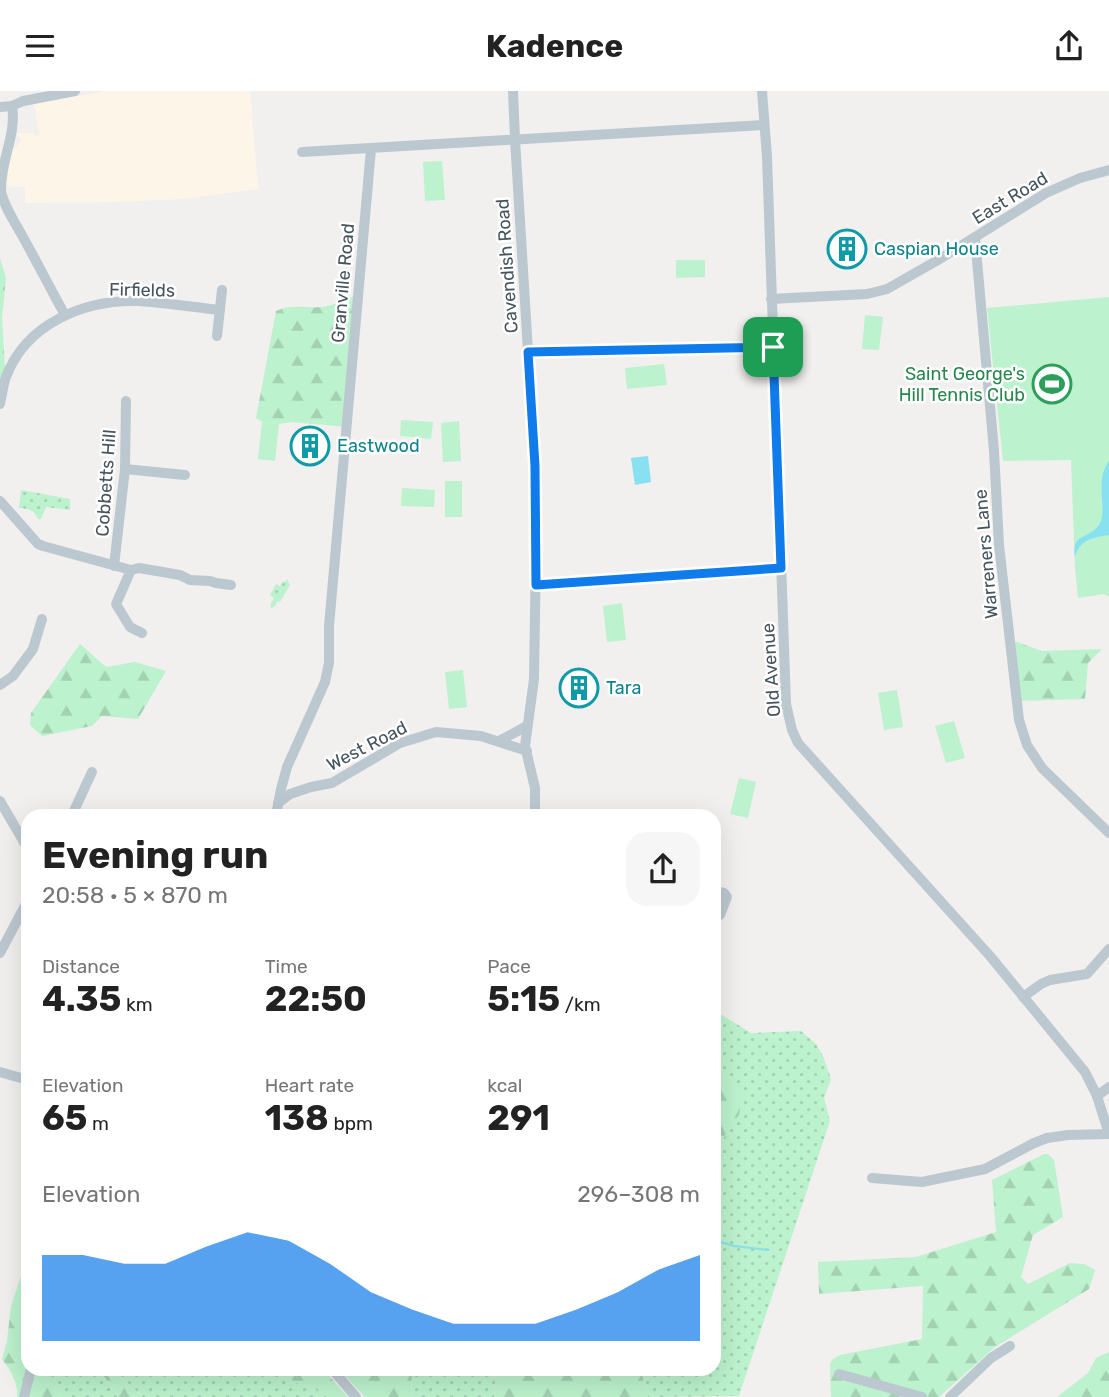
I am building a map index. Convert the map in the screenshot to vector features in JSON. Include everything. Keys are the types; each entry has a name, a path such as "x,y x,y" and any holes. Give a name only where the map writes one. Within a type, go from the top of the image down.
{"street":[{"path":"0,107 75,91"},
{"name":"Cavendish Road","path":"513,91 535,466 534,679 527,726 527,751 535,787 535,809"},
{"name":"Old Avenue","path":"762,91 768,164 786,704 792,730 798,743 982,947 1085,1072 1097,1096 1109,1134"},
{"path":"12,106 12,132 2,160 1,191 12,218 65,315"},
{"path":"302,152 764,125"},
{"name":"Granville Road","path":"278,803 287,767 325,682 329,663 330,613 371,149"},
{"name":"East Road","path":"771,299 867,294 887,289 975,238 1021,207 1080,178 1109,170"},
{"name":"Warreners Lane","path":"975,238 994,451 998,534 1019,720 1027,745 1042,768 1109,833"},
{"path":"217,336 222,290"},
{"name":"Firfields","path":"0,404 5,378 33,335 65,315 95,305 137,301 220,310"},
{"path":"528,352 773,347"},
{"name":"Cobbetts Hill","path":"114,566 125,469 127,401"},
{"path":"125,469 185,475"},
{"name":"Cobbetts Hill","path":"0,501 38,544 43,546 131,570 139,568 180,575 190,580 231,585"},
{"path":"536,585 781,568"},
{"path":"131,570 116,604 136,633"},
{"path":"0,685 13,676 33,649 42,619"},
{"path":"499,741 527,726"},
{"name":"West Road","path":"278,803 290,794 332,783 400,743 436,732 481,736 527,751"},
{"path":"75,809 92,772"},
{"path":"0,801 21,837"},
{"path":"277,809 278,803"},
{"path":"721,892 727,897 721,912"},
{"path":"0,954 21,914"},
{"path":"1023,997 1041,983 1087,974 1109,949"},
{"path":"0,1072 21,1078"},
{"path":"1097,1096 1109,1087"},
{"path":"872,1178 922,1182 985,1169 1047,1138 1109,1134"},
{"path":"950,1397 991,1358 1010,1346"},
{"path":"839,1374 922,1397"},
{"path":"24,1397 29,1376"},
{"path":"338,1376 356,1397"}],"shaded area":[{"path":"107,91 250,91 258,189 183,199 25,203 25,187 7,186 10,148 16,148 21,141 17,133 40,135 34,104"}],"green space":[{"path":"442,161 445,200 425,201 423,162"},
{"path":"0,258 6,278 2,318 5,369 0,389"},
{"path":"676,260 705,260 705,277 676,278"},
{"path":"360,294 347,427 292,422 279,424 262,422 256,418 276,311 293,307 327,306"},
{"name":"Saint George's Hill Tennis Club","path":"1109,297 1109,597 1104,594 1078,598 1071,460 1003,461 987,308"},
{"path":"865,315 883,317 879,350 862,349"},
{"path":"664,364 667,385 627,389 625,368"},
{"path":"401,420 433,422 431,439 400,436"},
{"path":"459,421 461,461 443,462 441,423"},
{"path":"262,422 279,424 275,461 258,459"},
{"path":"445,481 462,481 462,517 445,517"},
{"path":"402,488 435,490 434,507 401,506"},
{"path":"21,490 70,499 70,510 46,507 41,519 38,519 31,510 19,508"},
{"path":"287,579 290,585 280,602 271,608 274,598 270,595 276,584 280,586"},
{"path":"622,603 626,640 607,642 603,606"},
{"path":"1017,642 1042,651 1102,649 1088,663 1085,699 1017,701 1011,643"},
{"path":"80,644 106,667 135,662 166,671 138,719 102,716 92,726 42,736 30,725 31,713"},
{"path":"463,670 467,707 449,709 445,672"},
{"path":"897,690 903,727 884,730 878,693"},
{"path":"954,721 965,758 946,763 935,726"},
{"path":"739,778 756,782 748,818 730,814"},
{"path":"721,1014 751,1033 801,1031 816,1044 831,1079 824,1098 830,1121 739,1396 648,1397 642,1376 721,1376 721,1145 727,1129 739,1115 732,1083 721,1077"},
{"path":"721,1077 732,1083 742,1097 739,1115 727,1130 721,1145"},
{"path":"1044,1154 1054,1160 1063,1217 1033,1235 1021,1277 1028,1284 1070,1263 1084,1264 1095,1270 1089,1289 995,1347 939,1397 831,1397 830,1364 833,1359 840,1355 922,1339 923,1286 819,1294 818,1262 916,1257 996,1232 992,1180"},
{"path":"21,1276 21,1376 44,1376 62,1397 17,1397 13,1377 2,1359 11,1306"},
{"path":"1109,1352 1109,1397 1057,1397 1088,1373 1096,1358"},
{"path":"44,1376 104,1376 118,1397 62,1397"},
{"path":"104,1376 119,1376 143,1397 118,1397"},
{"path":"119,1376 280,1376 327,1397 143,1397"},
{"path":"280,1376 329,1376 348,1397 327,1397"},
{"path":"346,1376 412,1376 411,1397 365,1397"},
{"path":"412,1376 496,1376 494,1397 411,1397"},
{"path":"496,1376 642,1376 648,1397 494,1397"}],"water":[{"path":"648,456 651,482 635,485 631,458"},
{"path":"1109,461 1109,535 1083,543 1075,557 1074,549 1078,540 1095,530 1102,519 1102,478"}],"waterway":[{"path":"721,1242 769,1250"}],"place":[{"name":"Caspian House","path":"847,249"},
{"name":"Saint George's Hill Tennis Club","path":"1052,384"},
{"name":"Eastwood","path":"310,446"},
{"name":"Tara","path":"579,688"}],"route":[{"path":"773,347 781,568 536,585 535,466 528,352 773,347"}]}
